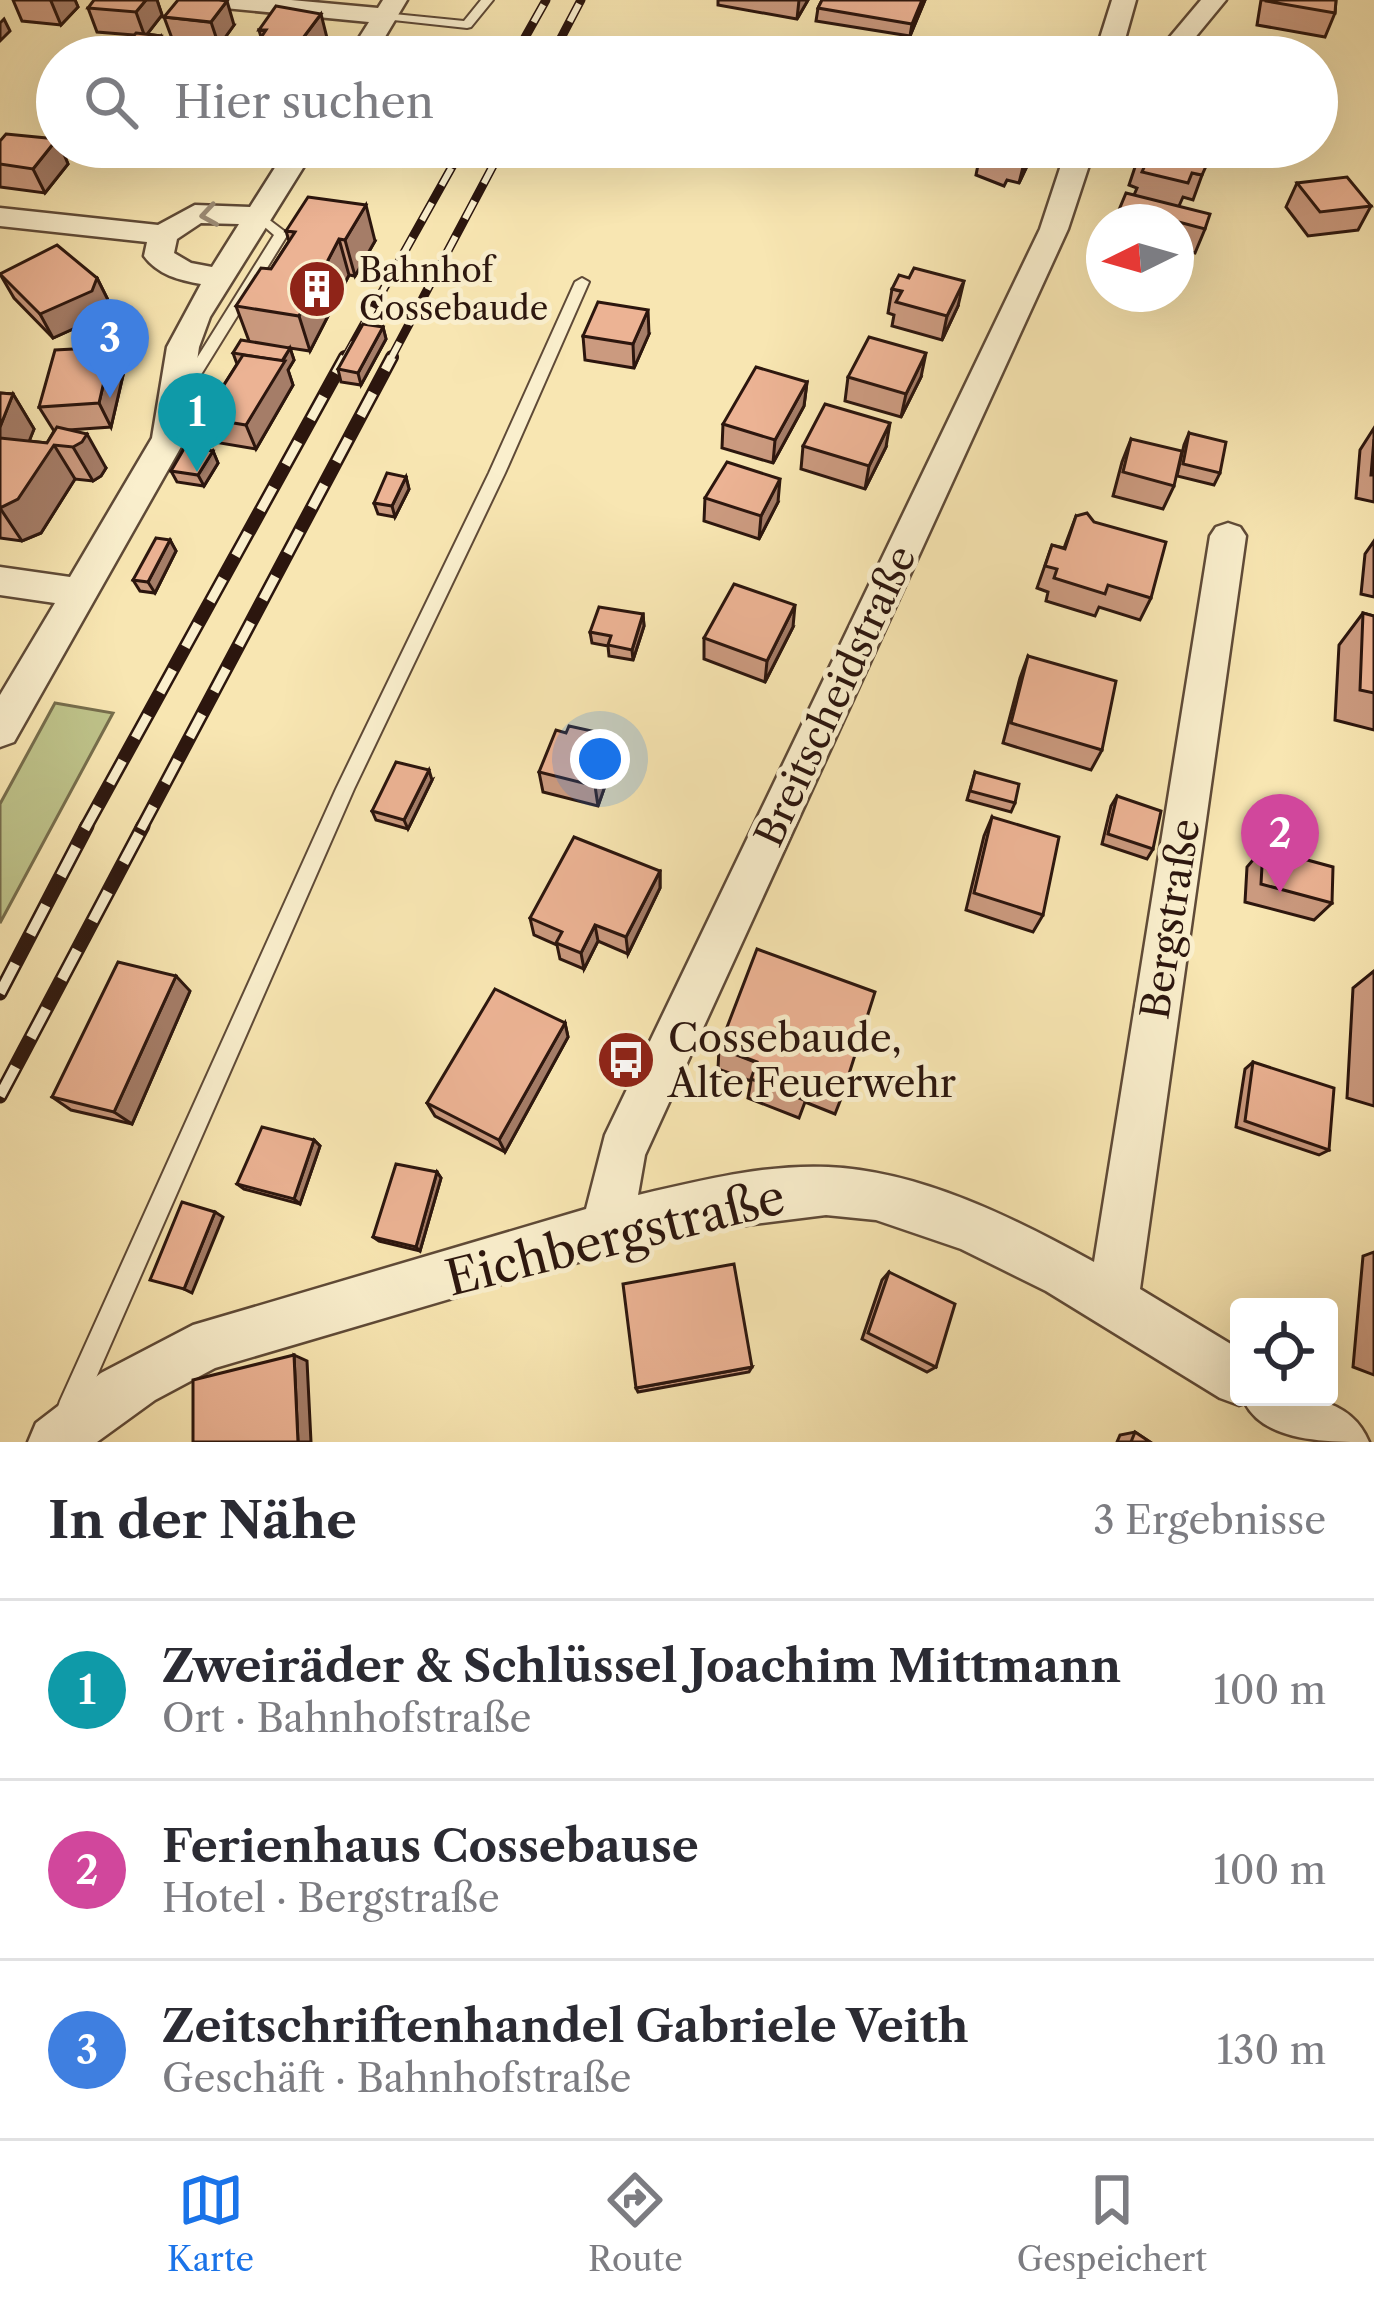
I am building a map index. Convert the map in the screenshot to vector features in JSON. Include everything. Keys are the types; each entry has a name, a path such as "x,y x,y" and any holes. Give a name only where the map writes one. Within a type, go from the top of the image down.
{"street":[{"path":"214,0 389,8 372,36"},
{"path":"1113,36 1124,0"},
{"path":"1184,36 1214,0"},
{"path":"0,730 169,438 183,347 195,316 234,280 260,216 289,168"},
{"name":"Breitscheidstraße","path":"608,1230 622,1152 1054,229 1077,168"},
{"path":"0,217 163,236 195,214 260,216"},
{"path":"163,236 159,256 182,271 234,280"},
{"name":"Bergstraße","path":"1113,1301 1228,536"},
{"path":"0,580 78,592"},
{"name":"Eichbergstraße","path":"55,1442 123,1385 195,1349 608,1230 789,1190 872,1195 969,1227 1113,1301 1230,1372"},
{"path":"1284,1406 1342,1442"}],"lane":[{"path":"389,8 467,25 487,0"},
{"path":"55,1442 344,789 497,473 582,282"}],"green space":[{"path":"55,703 113,713 0,923 0,804"}],"building":[{"path":"94,0 146,0 136,12 88,8"},
{"path":"178,0 227,1 211,22 164,17"},
{"path":"822,0 922,0 912,24 818,8"},
{"path":"1336,0 1335,13 1266,1"},
{"path":"276,6 321,14 304,36 262,36 266,30 259,30"},
{"path":"6,134 36,137 36,165 33,169 0,164 0,141"},
{"path":"1144,168 1205,168 1202,175 1192,173 1188,183 1142,172"},
{"path":"1347,177 1371,206 1320,212 1297,183"},
{"path":"1126,193 1170,204 1121,204"},
{"path":"308,197 366,205 345,240 339,239 299,316 236,306 261,268 271,269 295,232 286,231"},
{"path":"1194,210 1210,214 1205,229 1194,226"},
{"path":"57,245 97,278 92,291 40,314 0,274"},
{"path":"914,268 964,281 947,316 896,302 902,291 892,289 899,275 909,278"},
{"path":"598,302 648,310 633,344 583,336"},
{"path":"363,324 383,327 358,373 338,369"},
{"path":"869,337 926,353 906,394 848,377"},
{"path":"241,340 290,348 282,361 233,353"},
{"path":"112,347 99,403 39,407 55,350"},
{"path":"243,355 285,361 246,425 203,418"},
{"path":"756,367 807,382 775,440 723,424"},
{"path":"0,393 13,394 0,427"},
{"path":"825,404 890,423 869,466 803,446"},
{"path":"57,427 87,434 73,447 54,445 18,499 0,508 0,438 47,443"},
{"path":"1189,433 1226,442 1220,473 1183,464"},
{"path":"1131,439 1182,451 1174,486 1123,472"},
{"path":"185,447 213,451 198,475 171,471"},
{"path":"727,462 780,479 761,516 705,498"},
{"path":"387,473 406,477 392,506 374,503"},
{"path":"1087,513 1094,522 1166,542 1151,598 1108,585 1105,594 1054,578 1057,569 1045,566 1052,545 1065,549 1076,516"},
{"path":"156,538 170,540 148,582 133,580"},
{"path":"734,584 795,605 767,661 704,638"},
{"path":"599,607 643,614 632,650 608,645 611,636 590,632"},
{"path":"1363,613 1374,616 1374,693 1360,690"},
{"path":"1028,656 1116,681 1102,750 1011,723"},
{"path":"569,726 592,731 585,762 603,767 595,786 539,772 556,730 566,733"},
{"path":"396,762 429,770 404,820 372,811"},
{"path":"975,772 1019,784 1015,803 970,791"},
{"path":"1117,796 1161,811 1153,849 1108,834"},
{"path":"992,817 1059,837 1043,915 974,893"},
{"path":"574,837 660,871 626,937 595,925 581,953 556,943 562,932 530,918"},
{"path":"1263,848 1333,867 1332,903 1261,884"},
{"path":"757,949 875,992 842,1096 810,1083 804,1100 751,1079 757,1062 719,1048"},
{"path":"118,962 176,976 114,1112 52,1097"},
{"path":"495,989 565,1023 499,1140 427,1103"},
{"path":"1253,1062 1334,1088 1329,1150 1245,1121"},
{"path":"262,1127 314,1140 294,1199 237,1184"},
{"path":"396,1164 437,1172 416,1247 373,1237"},
{"path":"182,1202 215,1212 184,1289 150,1280"},
{"path":"734,1264 752,1367 636,1388 623,1284"},
{"path":"889,1272 955,1304 936,1367 868,1333"},
{"path":"294,1355 298,1442 193,1442 193,1380"},
{"path":"1135,1432 1150,1442 1131,1442"}],"railway":[{"path":"526,36 546,0"},
{"path":"562,36 581,0"},
{"path":"344,360 451,168"},
{"path":"390,360 492,168"},
{"path":"85,829 345,357"},
{"path":"141,829 392,357"},
{"path":"0,993 87,826"},
{"path":"0,1096 143,826"}],"place":[{"name":"Bahnhof Cossebaude","path":"317,289"},
{"name":"Zeitschriftenhandel Gabriele Veith","path":"110,398"},
{"name":"Zweiräder & Schlüssel Joachim Mittmann","path":"197,472"},
{"name":"Ferienhaus Cossebause","path":"1280,893"},
{"name":"Cossebaude, Alte Feuerwehr","path":"626,1060"}]}
